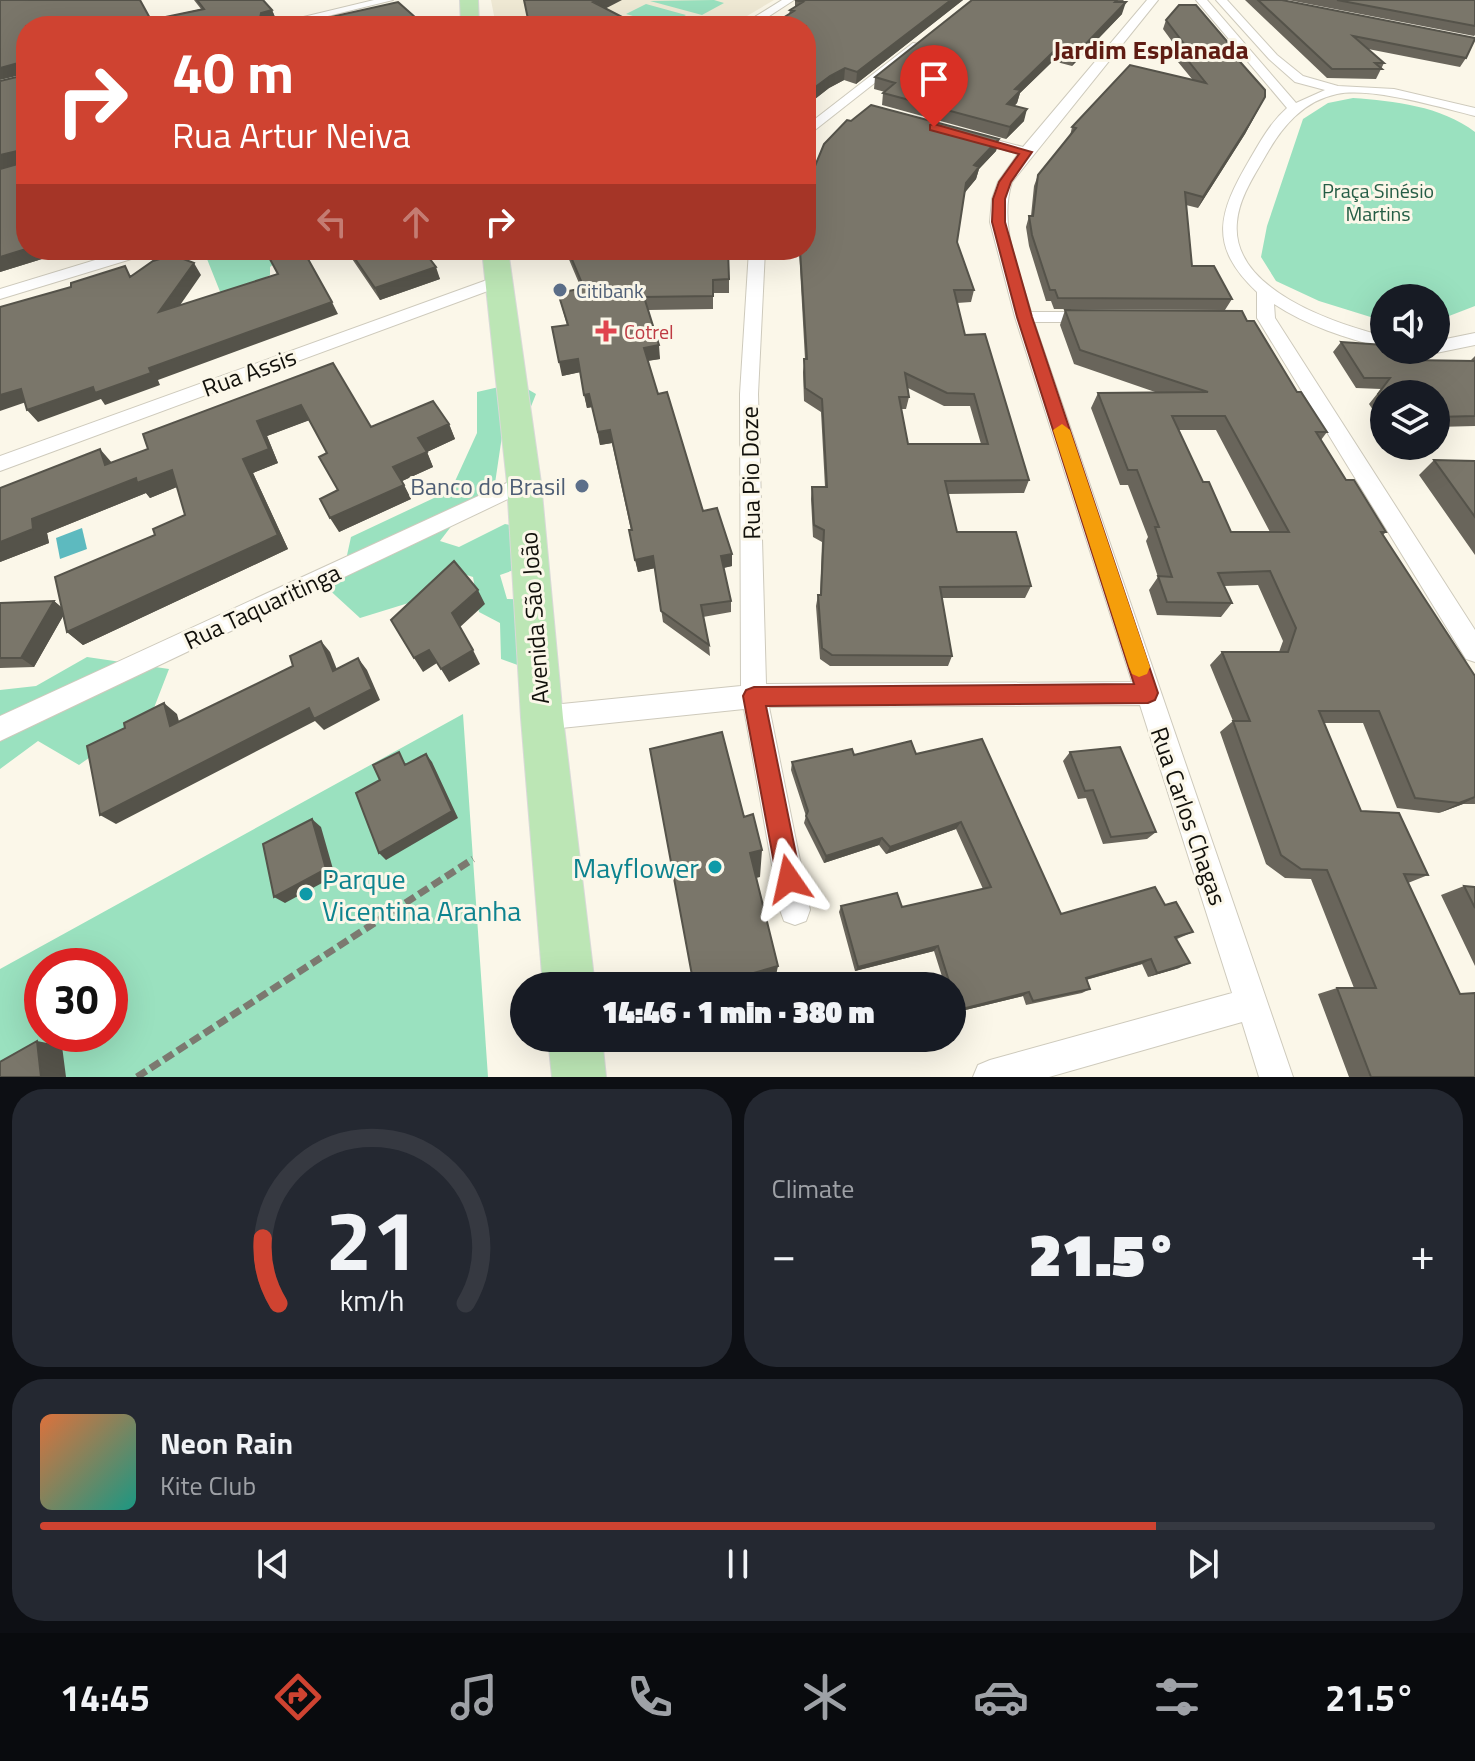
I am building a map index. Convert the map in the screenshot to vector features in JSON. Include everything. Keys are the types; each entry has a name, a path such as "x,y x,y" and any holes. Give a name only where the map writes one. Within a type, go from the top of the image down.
{"main road":[{"name":"Avenida São João","path":"496,265 524,483 542,718 568,972"},
{"path":"576,1052 579,1077"}],"street":[{"path":"297,16 388,0"},
{"path":"763,16 789,0"},
{"name":"Rua Carlos Chagas","path":"1153,0 1026,152 1005,182 999,199 998,222 1024,317 1276,1077"},
{"path":"1201,0 1294,108"},
{"path":"1221,0 1291,75 1337,90 1394,93 1454,106 1475,115"},
{"path":"816,124 926,37"},
{"path":"1337,90 1294,108 1277,124 1231,209 1229,233 1244,270 1265,290 1301,314 1327,326 1370,338"},
{"path":"842,102 857,106"},
{"path":"949,131 1026,152"},
{"path":"0,294 112,260"},
{"name":"Rua Pio Doze","path":"756,260 749,394 754,696 795,910"},
{"name":"Rua Assis","path":"0,464 496,265"},
{"path":"1265,290 1258,318 1475,651"},
{"path":"1024,317 1115,317"},
{"path":"1450,344 1475,339"},
{"name":"Rua Taquaritinga","path":"0,729 524,483"},
{"path":"542,718 754,696 1148,693"},
{"path":"990,1077 1252,1003"}],"path":[{"path":"137,1077 473,859"}],"shaded area":[{"path":"491,0 774,0 747,16 494,16"}],"green space":[{"path":"714,0 724,3 702,15 650,1"},
{"path":"646,4 686,15 633,16 626,14"},
{"name":"Praça Sinésio Martins","path":"1353,98 1401,103 1447,116 1475,132 1475,306 1450,316 1450,284 1370,284 1370,317 1319,301 1276,281 1261,257 1267,226 1303,119 1328,103"},
{"path":"207,260 278,260 270,267 270,275 223,299"},
{"path":"517,383 536,394 528,414 502,436 494,490 459,516 440,541 459,547 505,524 537,530 536,562 500,575 507,599 546,600 556,638 523,667 501,659 500,623 479,612 473,577 450,570 415,601 360,618 324,585 344,569 351,537 451,490 477,433 477,392"},
{"path":"87,657 169,669 152,713 79,765 38,741 0,769 0,690 36,686"},
{"name":"Parque Vicentina Aranha","path":"463,714 488,1077 0,1077 0,969 24,956 24,1052 128,1052 128,948 38,948"}],"water":[{"path":"82,528 87,549 60,559 56,538"}],"building":[{"path":"0,0 140,0 149,16 16,16 16,64 0,68"},
{"path":"197,0 263,0 272,10 260,16 170,16 204,9"},
{"path":"524,0 598,0 593,2 620,16 527,16"},
{"path":"795,0 951,0 857,72 845,68 816,86 816,16 786,16 803,2"},
{"path":"972,0 1126,2 1076,54 1056,49 1015,89 1021,90 1007,104 1027,109 1010,127 883,93 895,83 875,77"},
{"path":"1258,0 1282,0 1475,39 1466,58 1353,36 1384,63 1375,63 1382,69 1332,69"},
{"path":"1337,0 1475,0 1475,26"},
{"path":"398,2 414,16 336,16"},
{"path":"1179,5 1196,5 1231,46 1226,46 1265,90 1265,97 1250,123 1203,197 1185,192 1192,266 1214,266 1232,299 1058,298 1055,290 1050,290 1032,235 1029,216 1033,216 1038,175 1076,128 1072,127 1130,65 1206,83 1182,53 1191,53 1166,20"},
{"path":"16,77 16,151 0,155 0,81"},
{"path":"871,105 999,139 974,165 979,167 966,183 957,242 974,290 954,290 965,335 985,334 1029,480 945,481 957,532 1016,532 1031,586 940,587 952,656 832,655 822,648 818,595 821,595 824,530 814,525 812,487 827,487 822,399 805,388 804,359 807,359 801,260 816,260 816,164 824,144 847,120 851,121","holes":["905,373 947,393 974,394 988,444 908,444 899,397 909,397"]},
{"path":"16,165 16,252 0,257 0,169"},
{"path":"156,260 194,263 159,312 278,274 270,260 309,260 332,302 149,368 151,373 95,393 93,387 27,410 21,389 0,395 0,307 71,287 71,283 125,266 130,277"},
{"path":"356,260 431,260 436,267 375,288"},
{"path":"572,260 728,260 729,279 713,280 713,296 644,297 659,345 644,348 658,394 667,392 703,511 717,508 732,554 721,556 731,601 701,605 709,645 661,611 653,556 635,560 629,530 632,530 610,430 598,432 589,394 584,395 578,359 559,362 552,327 568,325 558,293 584,288"},
{"path":"1065,310 1242,311 1247,321 1254,321 1297,392 1301,392 1327,432 1316,432 1346,480 1354,480 1386,532 1381,532 1475,676 1475,797 1459,803 1415,798 1379,711 1319,711 1361,811 1399,813 1428,875 1404,874 1460,994 1475,993 1475,1077 1371,1077 1337,988 1376,988 1327,870 1301,869 1281,855 1233,721 1250,721 1222,652 1288,652 1296,628 1270,571 1218,573 1232,603 1167,602 1158,576 1172,577 1155,527 1159,527 1137,470 1128,470 1098,393 1208,392 1080,350","holes":["1172,416 1225,416 1289,532 1231,532 1209,482 1203,482"]},
{"path":"1341,342 1370,344 1370,364 1475,361 1475,416 1450,417 1450,380 1364,378"},
{"path":"333,363 371,427 433,401 449,424 418,438 427,452 393,467 404,485 330,518 320,499 338,490 319,457 327,453 301,405 257,421 269,449 243,459 278,535 67,632 55,577 155,535 153,529 185,515 172,470 137,483 136,478 32,519 33,529 0,542 0,488 100,449 105,465 148,449 143,434"},
{"path":"1434,460 1475,461 1475,517"},
{"path":"454,561 478,590 452,613 473,650 441,669 429,650 414,658 391,620"},
{"path":"54,601 21,658 0,658 0,603"},
{"path":"321,641 333,671 358,658 372,689 314,719 309,708 100,815 87,746 125,728 124,723 164,703 170,726 293,666 290,656"},
{"name":"Mayflower","path":"722,732 744,817 753,814 762,850 750,853 778,966 757,972 691,972 650,749"},
{"path":"982,739 1061,914 1155,887 1165,905 1176,902 1193,932 1175,937 1190,963 1157,973 1151,959 1086,978 1090,989 1033,1001 1029,992 966,1008 966,972 946,972 938,946 858,967 841,906 897,893 902,907 991,887 961,822 890,847 882,838 826,856 806,816 808,811 792,762 852,749 854,755 911,741 916,754"},
{"path":"1120,747 1156,832 1111,837 1093,790 1085,791 1070,752"},
{"path":"399,752 405,765 426,754 452,811 379,853 356,793 380,780 373,765"},
{"path":"312,819 326,869 274,897 263,844"},
{"path":"1464,886 1475,887 1475,908"},
{"path":"24,1048 24,1052 38,1052 41,1077 0,1077 0,1062"}],"slow traffic":[{"path":"1062,430 1139,667"}],"place":[{"name":"Citibank","path":"560,290"},
{"name":"Cotrel","path":"606,331"},
{"name":"Banco do Brasil","path":"582,486"},
{"name":"Mayflower","path":"715,867"},
{"name":"Parque Vicentina Aranha","path":"306,894"}],"district":[{"name":"Jardim Esplanada","path":"1151,49"}],"route":[{"path":"789,879 754,696 1148,693 1024,317 998,222 999,199 1005,182 1026,152 934,127"}]}
